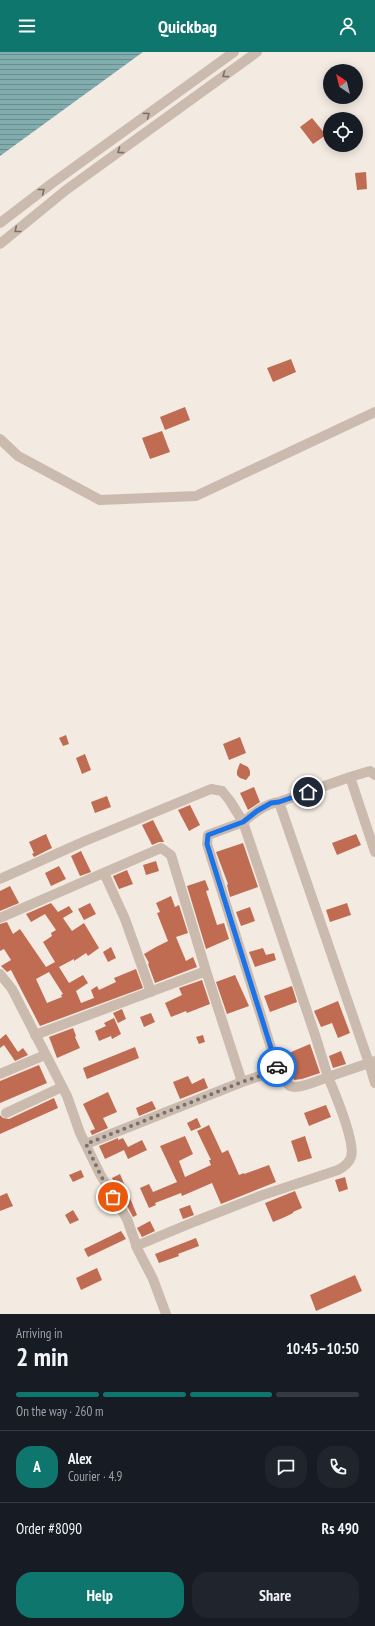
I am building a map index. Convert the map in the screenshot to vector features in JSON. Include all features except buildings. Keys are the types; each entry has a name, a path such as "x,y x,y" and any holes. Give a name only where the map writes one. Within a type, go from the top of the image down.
{"street":[{"path":"0,223 51,184 234,52"},
{"path":"0,244 66,190 257,52"},
{"path":"0,439 18,456 100,500 196,496 375,412"},
{"path":"372,1062 299,1087 292,1087 286,1082 278,1070 207,844 208,835 243,822 257,811 271,803 279,802 370,771 375,775"},
{"path":"350,777 375,852"},
{"path":"0,879 85,841 211,789 222,791 243,822 328,1077 351,1141 352,1156 345,1166 338,1170 260,1196 196,1220 136,1246"},
{"path":"279,802 372,1062 375,1083"},
{"path":"0,918 161,848 171,855 206,971 242,1082"},
{"path":"104,873 126,923 151,992"},
{"path":"35,1035 206,971"},
{"path":"0,974 12,989 62,1087 100,1174 127,1219 136,1246 153,1279 166,1314"},
{"path":"0,1074 45,1055"},
{"path":"86,1144 242,1082 278,1070"},
{"path":"6,1113 62,1087"}],"water":[{"path":"0,52 143,52 0,156"}],"way so far":[{"path":"113,1197 86,1144 242,1082 278,1070 277,1067"}],"route":[{"path":"277,1067 207,844 208,835 243,822 257,811 271,803 279,802 308,792"}]}
